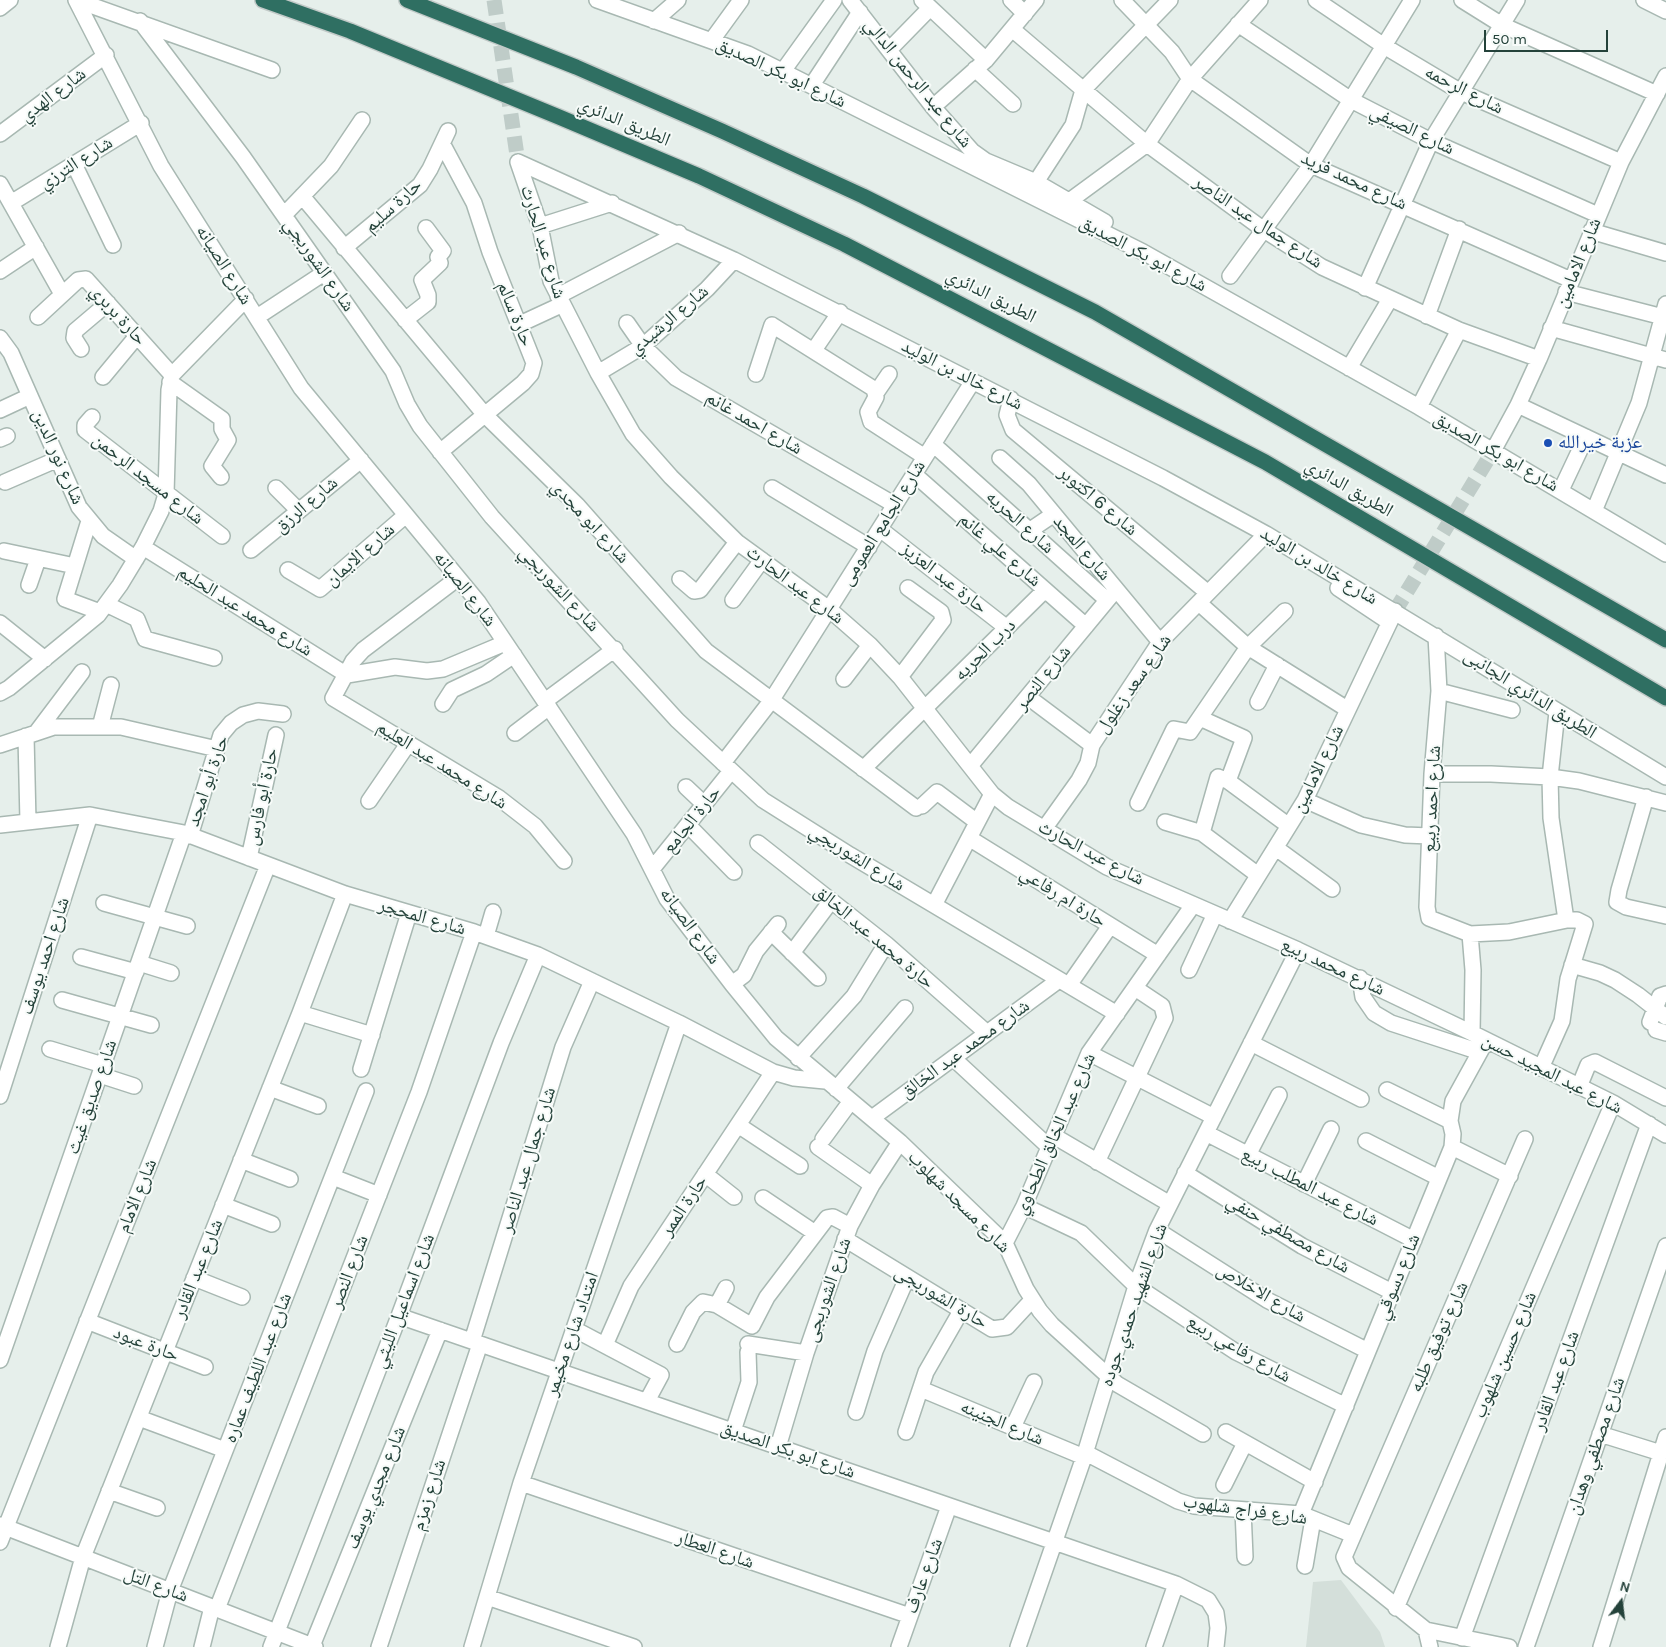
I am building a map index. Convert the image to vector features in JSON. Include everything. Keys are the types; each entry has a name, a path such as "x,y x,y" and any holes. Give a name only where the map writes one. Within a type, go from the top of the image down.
{"highway":[{"name":"الطريق الدائري","path":"263,0 350,31 568,120 699,176 844,244 1265,462 1666,698"},
{"name":"الطريق الدائري","path":"407,0 576,67 722,130 863,196 1094,312 1666,640"}],"street":[{"path":"0,8 10,0"},
{"path":"76,0 140,21 272,70"},
{"name":"شارع الصيانه","path":"76,0 141,123 161,166 301,388 478,602 634,834 667,900 776,1038 900,1142"},
{"name":"شارع ابو بكر الصديق","path":"597,0 712,40 783,71 1143,252 1419,407 1666,554"},
{"path":"654,21 678,0"},
{"path":"783,71 834,0"},
{"name":"شارع عبد الرحمن الدالي","path":"850,0 934,107 972,151 986,161 1036,182 1130,236 1143,252"},
{"path":"1010,0 1025,14"},
{"path":"934,107 980,64 1036,0"},
{"name":"شارع محمد فريد","path":"1123,0 1172,52 1190,78 1311,165 1459,229 1569,286 1664,311"},
{"path":"1036,182 1073,125 1083,90 1170,0"},
{"path":"1068,202 1147,144 1190,78 1260,0"},
{"name":"شارع الرحمه","path":"1316,0 1384,46 1461,92 1621,162"},
{"path":"1230,276 1311,165 1412,0"},
{"path":"1462,0 1502,25 1656,94"},
{"path":"1365,288 1432,141 1517,0"},
{"path":"1644,0 1666,11"},
{"path":"712,40 739,1"},
{"path":"889,50 926,4 1013,104"},
{"path":"812,85 860,12"},
{"name":"شارع الشوربجي","path":"140,21 284,216 393,371 407,404 420,426 492,517 615,649 677,720 763,800 1117,1014"},
{"name":"شارع الصيفي","path":"1238,24 1350,100 1432,141 1598,215"},
{"name":"شارع جمال عبد الناصر","path":"1012,29 1147,144 1264,230 1322,267 1459,330 1539,359"},
{"name":"شارع الهدي","path":"0,134 106,56"},
{"name":"شارع الامامين","path":"1493,451 1518,405 1539,359 1621,162 1666,76"},
{"path":"284,216 331,166 362,120"},
{"name":"شارع الترزي","path":"11,203 141,123"},
{"name":"حارة سليم","path":"344,248 420,185 445,138"},
{"name":"حارة سالم","path":"440,452 531,374 534,363 490,252 474,203 445,138"},
{"name":"شارع خالد بن الوليد","path":"518,162 612,203 734,260 1011,399 1264,536 1392,616"},
{"name":"شارع عبد الحارث","path":"518,162 540,226 551,281 560,300 598,373 634,434 671,477 737,542 830,609 870,645 900,677 992,794 1044,829 1107,867 1193,905"},
{"path":"74,164 113,245"},
{"path":"0,184 62,294"},
{"name":"شارع ابو مجدي","path":"302,196 485,415 577,505 706,651 863,769 919,807 937,792 977,822"},
{"path":"540,226 612,203"},
{"path":"404,320 428,302 428,295 422,280 440,263 438,257 443,252 426,228"},
{"path":"1427,316 1459,229"},
{"path":"1591,231 1666,253"},
{"path":"520,324 679,234"},
{"path":"0,271 36,247"},
{"name":"شارع الرشيدي","path":"598,373 643,346 706,289 734,260"},
{"path":"257,317 324,273"},
{"name":"حارة بربري","path":"38,317 82,278 86,279 137,336 171,379 222,419 222,430 228,438 212,466 221,477"},
{"path":"0,693 45,660 103,608 139,553 161,511 166,494 171,379 246,299"},
{"path":"1349,368 1390,299"},
{"path":"81,349 74,338 75,331 108,303"},
{"path":"1594,511 1659,358 1664,311"},
{"path":"814,350 840,312"},
{"name":"شارع احمد غانم","path":"627,323 643,346 676,378 895,505"},
{"path":"756,374 772,325 870,386 876,393"},
{"path":"1551,328 1659,358"},
{"path":"1419,407 1459,330"},
{"path":"103,377 137,336"},
{"name":"شارع نور الدين","path":"0,338 6,357 30,396 79,507 103,536 139,553"},
{"path":"889,374 876,393 875,401 868,412 871,422 925,458"},
{"name":"شارع الجامع العمومى","path":"727,767 830,609 973,380"},
{"path":"0,410 30,396"},
{"name":"شارع 6 اكتوبر","path":"1011,399 1007,415 1013,430 1204,598 1248,647 1347,709"},
{"path":"1518,405 1666,475"},
{"name":"شارع مسجد الرحمن","path":"92,417 85,425 86,430 222,536"},
{"path":"1561,490 1586,437"},
{"name":"شارع الحريه","path":"933,444 1029,530 1112,595"},
{"name":"شارع المجد","path":"1000,458 1029,484 1054,514 1112,595 1160,642"},
{"path":"5,482 58,459"},
{"name":"شارع الرزق","path":"251,550 361,460"},
{"name":"شارع علي غانم","path":"914,474 1086,626"},
{"path":"276,488 299,511"},
{"path":"772,488 869,546"},
{"path":"1029,530 1054,514"},
{"name":"شارع الايمان","path":"288,570 320,589 406,515"},
{"path":"89,520 65,599 137,619 145,639 214,658"},
{"name":"حارة عبد العزيز","path":"880,529 1007,628"},
{"name":"شارع سعد زغلول","path":"1044,829 1079,780 1088,763 1092,745 1160,642 1264,536"},
{"path":"680,579 694,591 700,590 737,542"},
{"path":"4,551 75,566"},
{"name":"شارع محمد عبد الحليم","path":"139,553 347,675"},
{"path":"29,585 38,559"},
{"path":"733,600 762,560"},
{"path":"347,675 354,661 363,650 458,578"},
{"path":"900,677 942,620 941,612 908,588"},
{"name":"درب الحريه","path":"863,769 1045,590"},
{"name":"شارع النصر","path":"970,766 1112,595"},
{"path":"1138,803 1174,729 1189,733 1248,647 1285,611"},
{"name":"شارع الامامين","path":"1230,921 1305,800 1392,616"},
{"name":"الطريق الدائري الجانبى","path":"1392,616 1436,636 1557,712 1666,777"},
{"path":"0,623 45,660"},
{"name":"شارع احمد ربيع","path":"1436,636 1439,691 1432,774 1427,913 1434,922 1470,934"},
{"path":"844,679 870,645"},
{"path":"347,675 395,667 427,671 442,669 510,649"},
{"path":"442,704 452,690 486,674 510,649"},
{"path":"515,733 547,704 615,649"},
{"path":"1258,702 1277,665"},
{"path":"28,822 31,735 82,672"},
{"name":"شارع محمد عبد العليم","path":"347,675 332,698 518,812 535,826 564,860"},
{"path":"100,727 111,685"},
{"path":"1439,691 1512,710"},
{"path":"1028,697 1092,745"},
{"name":"حارة أبو امجد","path":"187,835 217,749 226,729 243,715 258,712 283,714"},
{"path":"1557,712 1550,777 1551,818 1567,920"},
{"path":"1200,718 1244,738 1228,781"},
{"path":"0,745 54,727 121,727 217,749"},
{"name":"حارة أبو فارس","path":"249,858 276,735"},
{"path":"369,801 408,744"},
{"name":"حارة الجامع","path":"652,869 704,804 727,767"},
{"path":"1432,774 1550,777 1579,781 1666,803"},
{"path":"1202,833 1216,779 1221,777 1289,826"},
{"path":"686,787 704,804"},
{"path":"934,905 992,794"},
{"path":"1646,797 1616,898 1617,902 1626,907 1666,916"},
{"path":"1305,800 1361,825 1405,835 1430,836"},
{"name":"شارع المحجر","path":"0,825 90,815 187,835 345,894 480,934 538,955 679,1022 773,1072 831,1085"},
{"name":"شارع احمد يوسف","path":"0,1096 90,815"},
{"path":"1165,822 1202,833 1258,875"},
{"path":"688,825 734,872"},
{"name":"شارع صديق غيث","path":"0,1360 155,917 187,835"},
{"name":"حارة ام رفاعي","path":"968,838 1158,955"},
{"name":"حارة محمد عبد الخالق","path":"758,843 886,944 987,1033"},
{"path":"1276,848 1332,888"},
{"name":"شارع الامام","path":"0,1542 2,1526 87,1321 268,865"},
{"name":"شارع عبد القادر","path":"58,1647 83,1557 300,1013 345,894"},
{"path":"792,953 831,901"},
{"path":"104,903 187,926"},
{"name":"شارع محمد ربيع","path":"1193,905 1360,978 1472,1033"},
{"name":"شارع عبد الخالق الطحاوي","path":"1005,1243 1024,1206 1089,1053 1193,905"},
{"name":"شارع النصر","path":"202,1647 214,1608 379,1195 480,934 493,912"},
{"path":"361,1069 409,913"},
{"path":"1188,970 1215,914"},
{"path":"1470,934 1509,932 1567,920 1577,920 1585,924 1568,979 1562,1021 1541,1068"},
{"name":"شارع محمد عبد الخالق","path":"872,1118 987,1033 1064,982 1110,926"},
{"path":"732,984 744,975 756,951 775,928 792,953 818,978"},
{"name":"شارع عبد المجيد حسن","path":"1470,934 1473,970 1472,1033 1483,1046 1541,1068 1613,1103 1666,1135"},
{"path":"798,1058 854,996 886,944"},
{"name":"شارع الشهيد حمدي جوده","path":"1018,1647 1085,1455 1136,1286 1157,1230 1298,950"},
{"name":"شارع اسماعيل الليثي","path":"271,1647 275,1632 399,1316 501,1043 538,955"},
{"path":"81,957 171,973"},
{"path":"1572,965 1600,973 1615,980 1658,1022"},
{"path":"1360,978 1363,997 1374,1013 1391,1023 1483,1046"},
{"name":"شارع جمال عبد الناصر","path":"476,1342 563,1047 592,981"},
{"path":"1097,1162 1165,1018 1162,1006 1135,988"},
{"path":"1658,1022 1661,994 1666,994"},
{"path":"62,1000 151,1025"},
{"path":"831,1085 906,1008"},
{"path":"300,1013 372,1035"},
{"name":"امتداد شارع مخيمر","path":"472,1647 521,1483 679,1022"},
{"path":"1251,1043 1361,1099"},
{"name":"شارع دسوقي","path":"1305,1566 1307,1517 1315,1482 1452,1147 1453,1134 1450,1121 1454,1101 1483,1046"},
{"path":"50,1049 102,1070 134,1086"},
{"path":"1089,1053 1214,1117"},
{"path":"953,1058 1052,1141 1097,1162 1170,1204"},
{"path":"1579,1087 1588,1065 1595,1062 1666,1098"},
{"name":"حارة الممر","path":"605,1345 631,1286 773,1072"},
{"path":"270,1088 318,1106"},
{"path":"1387,1090 1450,1121"},
{"name":"شارع عبد اللطيف عماره","path":"155,1647 170,1591 366,1091"},
{"path":"1248,1155 1279,1095"},
{"path":"851,1101 820,1143 872,1185"},
{"name":"شارع حسين شلهوب","path":"1396,1608 1613,1103"},
{"name":"شارع عبد القادر","path":"1462,1638 1649,1124"},
{"path":"738,1125 800,1166"},
{"path":"1304,1184 1331,1129"},
{"name":"شارع عبد المطلب ربيع","path":"1206,1133 1414,1240"},
{"name":"شارع توفيق طلبه","path":"1396,1608 1345,1563 1344,1557 1526,1139"},
{"path":"1366,1141 1439,1178"},
{"name":"شارع الشوربجى","path":"778,1447 806,1353 847,1233 872,1185 900,1142"},
{"name":"شارع مسجد شهلوب","path":"900,1142 1005,1243 1032,1300 1052,1325 1108,1377 1126,1390 1203,1434"},
{"path":"1452,1147 1510,1176"},
{"path":"241,1160 290,1179"},
{"name":"شارع مصطفي حنفي","path":"1185,1173 1302,1246 1392,1292"},
{"path":"705,1174 734,1197"},
{"path":"333,1177 379,1195"},
{"path":"676,1344 697,1306 703,1302 717,1305 752,1326 767,1297 815,1233 762,1198"},
{"path":"223,1205 272,1224"},
{"name":"شارع رفاعي ربيع","path":"1024,1206 1081,1233 1136,1286 1236,1352 1346,1406"},
{"name":"حارة الشوربجى","path":"815,1233 830,1216 847,1233 907,1278 992,1329 1000,1329 1013,1321 1032,1300"},
{"name":"شارع الاخلاص","path":"1157,1230 1267,1300 1368,1352"},
{"name":"شارع مصطفي وهدان","path":"1526,1647 1666,1246"},
{"path":"194,1278 242,1297"},
{"path":"856,1412 875,1352 907,1278"},
{"path":"717,1305 726,1288"},
{"path":"906,1432 926,1372 961,1311"},
{"name":"شارع ابو بكر الصديق","path":"399,1316 1176,1584 1208,1600 1216,1613 1218,1628 1216,1647"},
{"name":"حارة عبود","path":"87,1321 205,1367"},
{"path":"574,1329 661,1375 647,1401"},
{"name":"شارع مجدي يوسف","path":"313,1646 440,1330"},
{"name":"شارع زمزم","path":"378,1647 476,1342"},
{"path":"732,1431 749,1382 748,1348 806,1353"},
{"path":"1013,1427 1034,1382"},
{"name":"شارع الجنينه","path":"921,1389 1085,1455"},
{"path":"138,1418 226,1450"},
{"path":"1226,1432 1315,1482"},
{"path":"1600,1434 1661,1453"},
{"path":"1600,1647 1666,1437"},
{"path":"1224,1485 1244,1443"},
{"name":"شارع فراج شلهوب","path":"1085,1455 1178,1502 1194,1506 1307,1517 1353,1535"},
{"name":"شارع العطار","path":"521,1483 910,1616"},
{"path":"109,1491 157,1508"},
{"name":"شارع عارف","path":"899,1647 949,1506"},
{"path":"1243,1510 1245,1557"},
{"name":"شارع التل","path":"2,1526 313,1646"},
{"path":"1154,1647 1176,1584"},
{"path":"487,1597 634,1647"},
{"path":"1396,1608 1426,1630 1509,1647"},
{"path":"1426,1630 1430,1647"}],"shaded area":[{"path":"1341,1580 1380,1632 1385,1647 1306,1647 1313,1582"}],"tunnel":[{"path":"494,0 518,162"},
{"path":"1395,611 1493,451"}],"place":[{"name":"عزبة خيرالله","path":"1548,443"}]}
